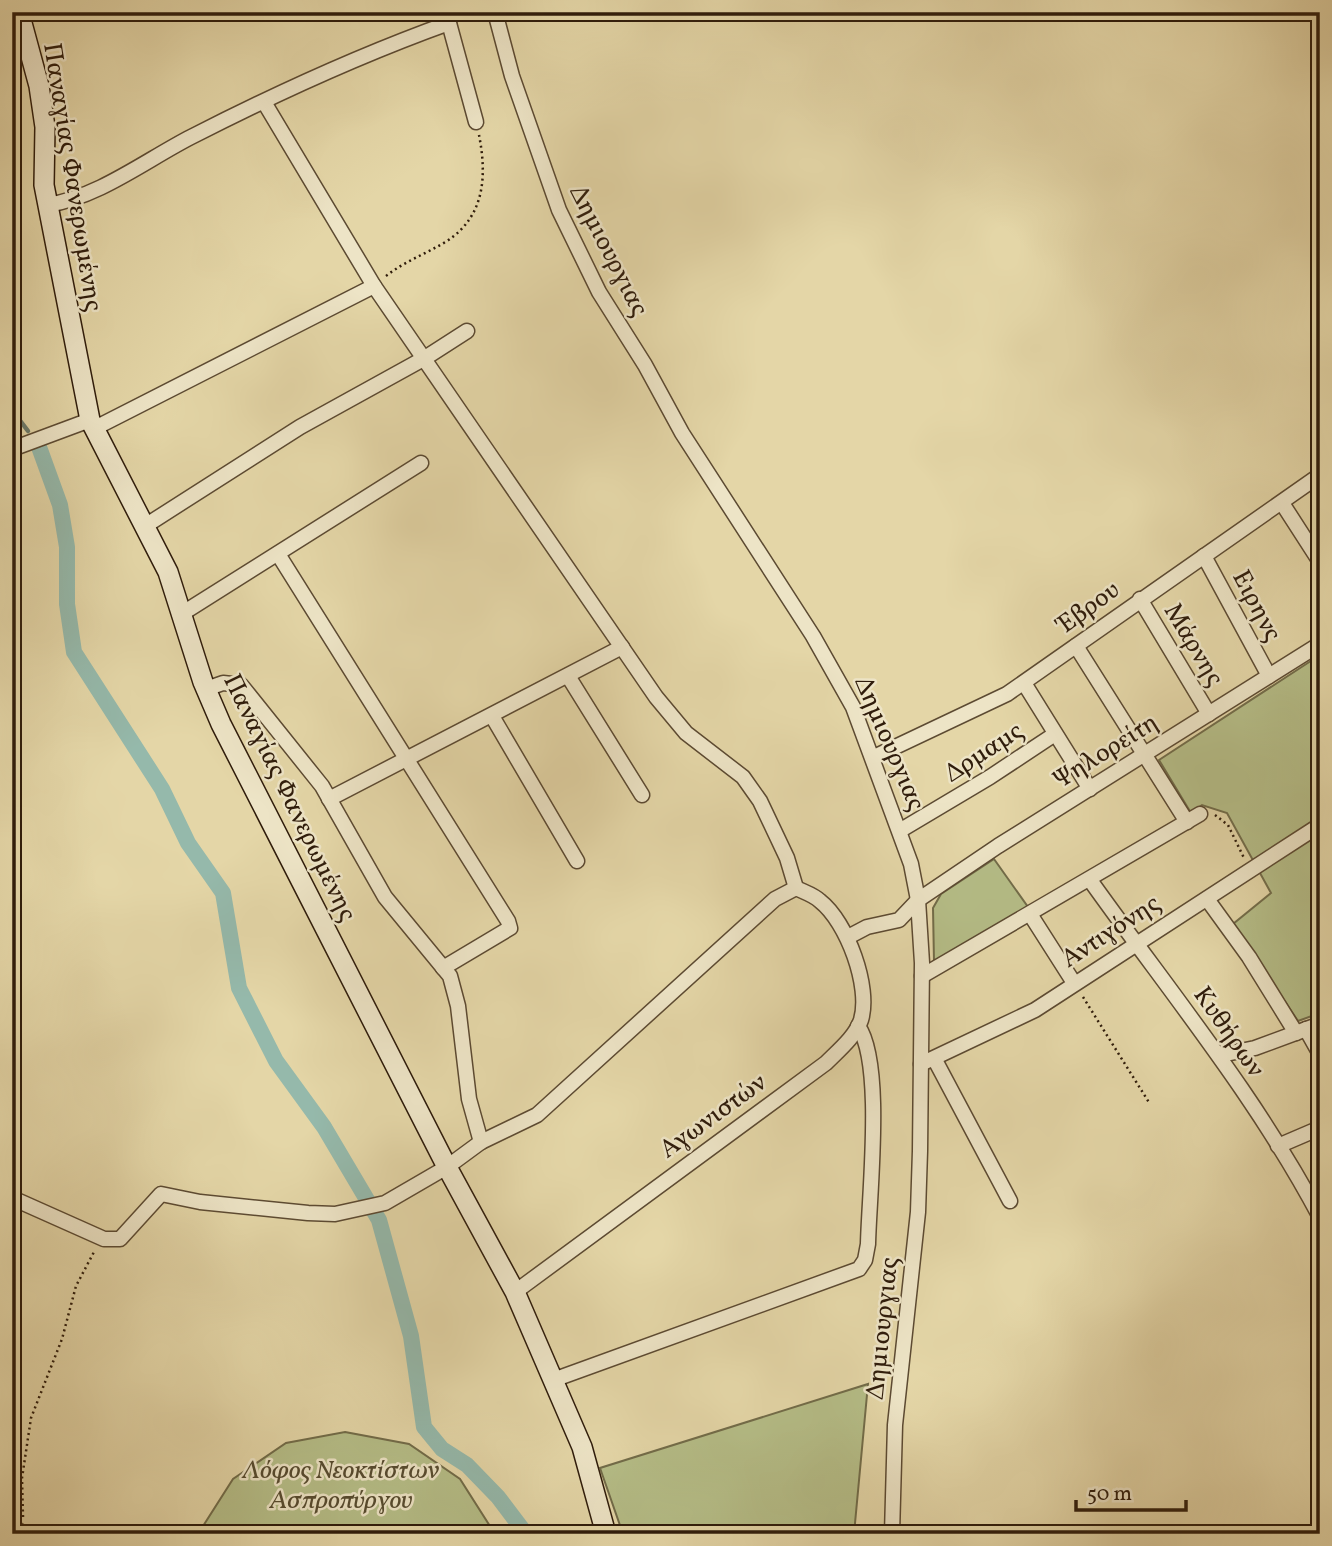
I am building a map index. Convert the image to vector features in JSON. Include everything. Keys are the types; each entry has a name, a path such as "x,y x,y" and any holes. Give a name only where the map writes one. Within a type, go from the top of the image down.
{"main road":[{"name":"Παναγίας Φανερωμένης","path":"19,12 39,86 45,127 42,159 47,205 92,424 168,572 206,689 447,1167 515,1292 582,1447 606,1534"}],"street":[{"name":"Δημιουργιας","path":"495,12 512,76 559,210 599,292 645,365 682,433 813,636 853,707 874,757 891,813 901,830 918,900 928,1062 918,1212 895,1425 892,1534"},
{"path":"47,205 76,198 264,102 447,18 476,122"},
{"path":"264,102 374,286 656,697 686,733 743,777 761,802 787,858 796,888 821,901 848,937 863,998 858,1026 866,1037 872,1083 868,1244 865,1259 859,1269 553,1380"},
{"path":"12,450 92,424 374,286"},
{"path":"145,526 300,428 425,358 467,331"},
{"path":"183,613 422,463"},
{"name":"Έβρου","path":"874,757 979,708 1024,683 1320,475"},
{"path":"1282,503 1320,562"},
{"path":"278,554 510,928 443,968"},
{"name":"Ειρηνς","path":"1204,556 1269,676"},
{"name":"Μάρνης","path":"1140,599 1209,714"},
{"name":"Ψηλορείτη","path":"848,937 867,927 899,920 918,900 1320,644"},
{"path":"922,976 1193,818 1146,755 1076,646"},
{"path":"329,799 407,761 622,647"},
{"path":"568,676 642,795"},
{"path":"206,689 223,683 241,685 329,799 385,897 450,976 458,1006 469,1099 481,1142"},
{"path":"1024,683 1090,789"},
{"path":"492,716 577,861"},
{"name":"Δρμαμς","path":"901,830 990,777 1055,734"},
{"name":"Αντιγόνης","path":"928,1062 1035,1010 1320,825"},
{"name":"Κυθήρων","path":"1090,880 1221,1055 1320,1217"},
{"path":"12,1198 104,1239 120,1239 161,1194 200,1202 308,1213 361,1210 385,1203 447,1167 481,1142 537,1115 775,899 796,888"},
{"path":"1207,899 1307,1029 1320,1054"},
{"path":"1030,914 1074,983"},
{"name":"Αγωνιστών","path":"515,1292 827,1063 858,1026"},
{"path":"1221,1055 1255,1048 1307,1029"},
{"path":"928,1062 1010,1201"},
{"path":"1278,1146 1320,1128"}],"path":[{"path":"374,286 401,263 450,239 470,217 483,194 484,161 476,122"},
{"path":"1193,818 1215,814 1228,825 1251,870"},
{"path":"1074,983 1150,1104"},
{"path":"20,1528 22,1478 31,1418 62,1339 76,1286 104,1239"}],"green space":[{"path":"1320,655 1320,1013 1298,1021 1233,924 1271,893 1227,813 1202,805 1191,813 1159,760"},
{"path":"994,859 1028,907 934,962 933,908 941,894"},
{"path":"868,1384 854,1534 623,1534 600,1468"},
{"name":"Λόφος Νεοκτίστων Ασπροπύργου","path":"345,1432 409,1444 460,1479 495,1534 198,1534 233,1479 286,1443"}],"waterway":[{"path":"12,410 28,431"},
{"path":"39,447 60,505 67,547 67,604 74,652 162,789 188,843 223,893 239,988 276,1061 324,1127 379,1220 411,1336 424,1427 442,1449 467,1465 498,1497 526,1534"}]}
